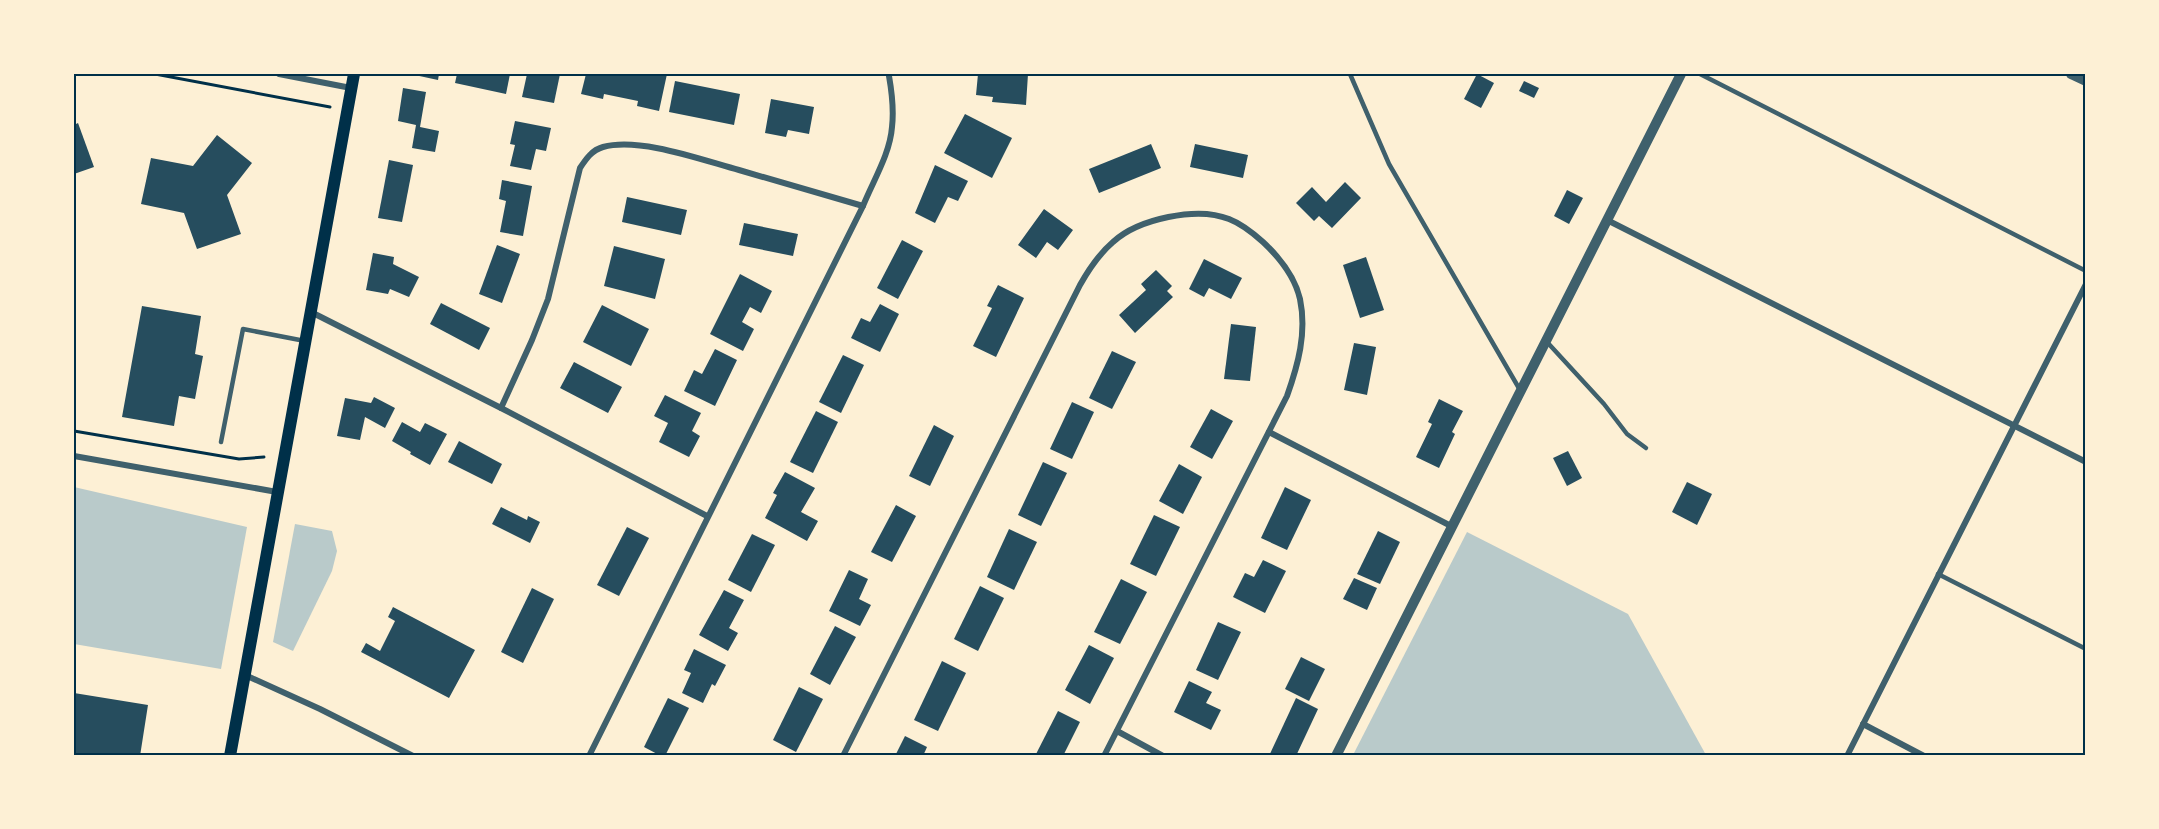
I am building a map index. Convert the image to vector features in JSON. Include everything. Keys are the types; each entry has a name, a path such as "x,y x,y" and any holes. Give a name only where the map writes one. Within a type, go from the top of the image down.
{"main road":[{"path":"230,756 354,74"}],"street":[{"path":"279,74 351,87"},
{"path":"1336,756 1681,74"},
{"path":"2071,74 2085,81"},
{"path":"589,756 863,206 889,145 893,100 889,76"},
{"path":"501,408 548,299 580,168 590,153 601,147 615,145 643,146 685,155 863,206"},
{"path":"843,756 1061,321 1096,260 1113,241 1134,228 1155,220 1202,214 1228,218 1253,233 1275,253 1290,275 1299,298 1302,322 1302,345 1297,368 1287,396 1104,756"},
{"path":"1607,220 2085,462"},
{"path":"1847,756 2085,284"},
{"path":"310,312 501,408 707,516"},
{"path":"1269,432 1451,526"},
{"path":"74,456 277,492"},
{"path":"244,675 320,709 413,756"},
{"path":"1863,724 1924,756"},
{"path":"1116,732 1162,756"}],"lane":[{"path":"1350,74 1389,164 1520,390"},
{"path":"1700,74 2085,271"},
{"path":"221,442 243,329 305,341"},
{"path":"1546,340 1628,434 1646,448"},
{"path":"1938,574 2085,649"}],"path":[{"path":"154,74 330,107"},
{"path":"74,431 239,459 264,457"}],"shaded area":[{"path":"74,487 247,527 221,669 74,644"},
{"path":"295,524 332,531 337,551 332,571 293,651 273,642"},
{"path":"1467,532 1628,614 1706,755 1353,755"}],"building":[{"path":"410,74 439,74 438,80"},
{"path":"457,74 510,74 506,94 455,83"},
{"path":"527,74 560,74 554,103 522,97"},
{"path":"586,74 667,74 659,111 637,106 638,101 604,94 603,99 581,94"},
{"path":"978,74 1028,74 1026,105 992,102 993,97 976,95"},
{"path":"1477,74 1494,83 1481,108 1464,99"},
{"path":"675,81 740,94 734,125 669,112"},
{"path":"1524,81 1539,88 1534,98 1519,91"},
{"path":"403,88 426,92 420,127 439,131 435,152 412,148 416,125 398,121"},
{"path":"771,99 814,107 809,134 788,130 786,137 765,133"},
{"path":"965,114 1012,138 992,178 944,153"},
{"path":"515,121 551,128 546,151 536,149 531,170 510,166 515,145 510,144"},
{"path":"78,123 94,167 74,174 74,125"},
{"path":"217,135 252,163 227,195 241,234 197,249 184,213 141,204 151,158 193,166"},
{"path":"1151,144 1161,168 1099,193 1089,169"},
{"path":"1195,144 1248,155 1243,178 1190,167"},
{"path":"389,160 413,165 402,222 378,218"},
{"path":"935,165 968,181 958,201 948,197 935,223 915,213"},
{"path":"502,180 532,186 523,236 500,232 506,201 499,199"},
{"path":"1345,182 1361,198 1332,228 1319,216 1314,221 1296,203 1312,187 1326,202"},
{"path":"1567,190 1583,198 1569,224 1554,216"},
{"path":"627,197 687,210 681,235 622,222"},
{"path":"1044,209 1073,230 1058,250 1047,242 1036,258 1018,245"},
{"path":"744,223 798,234 793,256 739,245"},
{"path":"902,240 923,251 898,299 877,288"},
{"path":"497,245 520,254 502,303 479,294"},
{"path":"614,246 665,259 655,299 604,286"},
{"path":"373,253 394,257 393,264 419,277 409,297 390,289 388,294 366,290"},
{"path":"1366,257 1384,310 1360,318 1343,265"},
{"path":"1204,259 1242,278 1231,299 1209,288 1204,297 1189,289"},
{"path":"1156,270 1172,286 1167,291 1173,297 1135,333 1119,315 1146,290 1141,284"},
{"path":"740,274 772,291 761,313 750,307 742,322 754,329 743,351 710,334"},
{"path":"998,285 1024,298 996,357 973,346 992,308 987,306"},
{"path":"441,303 490,328 479,350 430,324"},
{"path":"880,304 899,314 880,352 851,338 861,318 870,322"},
{"path":"602,305 649,329 631,366 583,342"},
{"path":"142,306 201,316 195,354 203,356 195,399 179,396 174,426 122,417"},
{"path":"1231,324 1256,327 1250,381 1224,379"},
{"path":"1354,343 1376,347 1367,395 1344,390"},
{"path":"715,349 737,360 715,406 684,391 694,370 702,374"},
{"path":"1112,351 1136,362 1112,409 1089,398"},
{"path":"843,355 864,365 841,413 819,402"},
{"path":"574,362 622,387 608,413 560,388"},
{"path":"665,395 701,413 692,431 700,436 689,457 659,442 668,423 654,416"},
{"path":"374,397 395,408 385,428 365,417 360,440 337,436 345,398 371,403"},
{"path":"1439,399 1463,411 1452,432 1455,434 1439,468 1416,457 1432,424 1428,422"},
{"path":"1072,402 1094,412 1072,459 1050,449"},
{"path":"1211,409 1233,421 1212,459 1190,447"},
{"path":"816,411 838,422 813,473 790,462"},
{"path":"402,422 420,432 425,423 447,434 430,465 392,441"},
{"path":"934,425 954,436 930,486 909,476"},
{"path":"459,441 502,464 492,484 448,462"},
{"path":"1568,451 1582,478 1567,486 1553,458"},
{"path":"1043,462 1067,473 1041,526 1018,515"},
{"path":"1179,464 1202,477 1183,514 1159,501"},
{"path":"785,472 815,488 801,512 818,521 807,541 765,518 777,495 773,493"},
{"path":"1687,482 1712,494 1697,525 1672,512"},
{"path":"1285,487 1311,500 1287,550 1261,538"},
{"path":"896,505 916,516 892,562 871,552"},
{"path":"501,507 527,520 528,516 540,522 530,543 492,524"},
{"path":"1154,515 1180,527 1156,576 1130,564"},
{"path":"627,527 649,538 619,596 597,585"},
{"path":"1009,529 1037,542 1014,590 987,577"},
{"path":"1378,531 1400,542 1380,584 1357,574"},
{"path":"752,534 775,545 751,592 728,580"},
{"path":"1263,560 1286,571 1265,613 1233,597 1245,573 1254,577"},
{"path":"849,570 868,579 859,599 871,605 860,626 829,611"},
{"path":"1354,578 1377,588 1367,610 1343,599"},
{"path":"1121,579 1147,592 1120,644 1094,632"},
{"path":"980,586 1004,598 978,651 954,639"},
{"path":"532,588 554,599 523,663 501,652"},
{"path":"724,590 744,600 729,628 738,633 728,651 699,635"},
{"path":"393,607 475,650 449,698 361,652 366,643 380,651 395,621 388,617"},
{"path":"1218,622 1241,632 1218,680 1196,670"},
{"path":"835,626 856,637 830,685 810,674"},
{"path":"1089,645 1114,658 1090,704 1065,690"},
{"path":"694,649 726,665 715,686 712,684 703,703 682,693 691,673 684,670"},
{"path":"1301,657 1325,669 1309,701 1285,689"},
{"path":"942,661 966,673 938,731 914,720"},
{"path":"1189,681 1212,692 1206,703 1221,710 1211,730 1174,712"},
{"path":"799,687 823,699 796,752 773,740"},
{"path":"74,693 148,705 140,756 74,756"},
{"path":"668,698 689,708 665,756 661,756 644,747"},
{"path":"1296,698 1318,709 1296,756 1269,756"},
{"path":"1058,711 1080,722 1063,756 1035,756"},
{"path":"905,736 927,747 923,756 895,756"}]}
